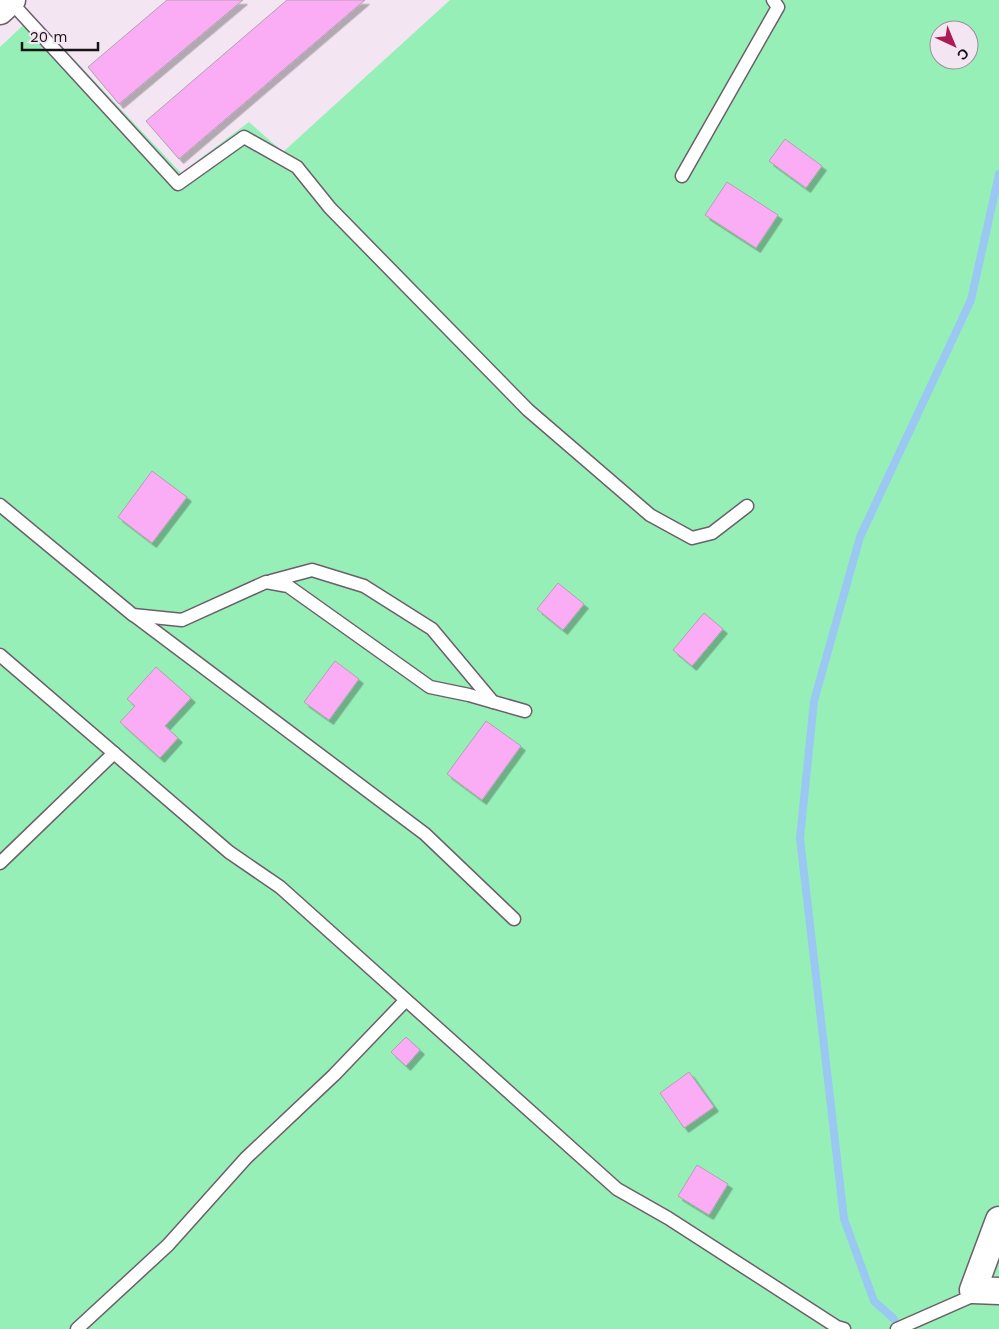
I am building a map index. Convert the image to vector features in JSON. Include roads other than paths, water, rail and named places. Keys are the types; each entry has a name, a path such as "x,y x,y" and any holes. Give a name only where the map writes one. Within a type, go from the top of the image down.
{"street":[{"path":"999,1220 973,1290 999,1290"}],"lane":[{"path":"682,176 778,7 773,0"},
{"path":"7,4 178,184 244,137 298,167 330,208 528,410 650,516 692,538 712,533 747,506"},
{"path":"0,505 132,615 425,834 514,919"},
{"path":"132,615 182,620 266,582 312,570 364,586 432,629 494,702"},
{"path":"266,582 288,586 430,687 525,711"},
{"path":"0,654 229,852 280,888 617,1189 668,1218 837,1327 844,1329"},
{"path":"0,863 114,753"},
{"path":"77,1329 168,1245 246,1158 334,1075 405,1001"},
{"path":"897,1329 979,1292 973,1290"}],"waterway":[{"path":"894,1319 874,1301 844,1219 800,838 814,701 860,537 971,300 999,174"}]}
